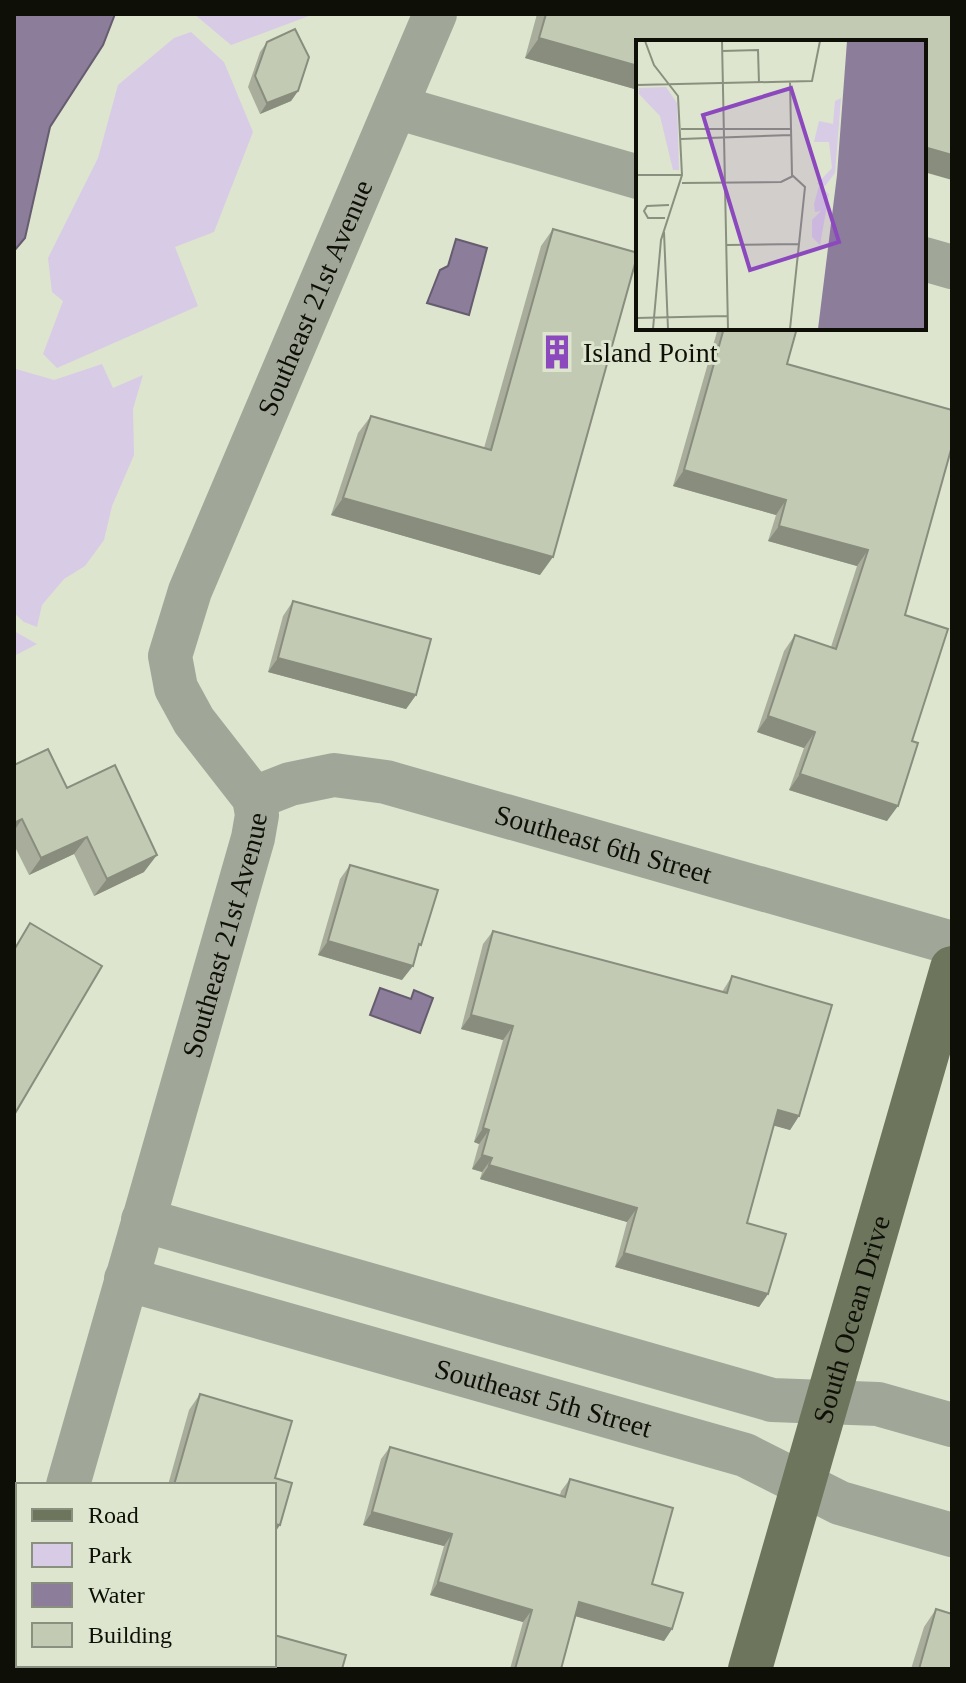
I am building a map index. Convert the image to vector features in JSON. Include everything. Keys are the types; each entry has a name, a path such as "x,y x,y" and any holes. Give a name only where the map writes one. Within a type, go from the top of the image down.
{"main road":[{"name":"South Ocean Drive","path":"750,1669 952,968"}],"street":[{"name":"Southeast 21st Avenue","path":"69,1483 257,815 254,798 194,721 176,688 170,656 190,591 435,14"},
{"path":"396,107 636,176"},
{"path":"926,260 952,267"},
{"name":"Southeast 6th Street","path":"254,798 290,784 334,775 386,782 952,943"},
{"path":"143,1220 772,1400 878,1404 952,1425"},
{"name":"Southeast 5th Street","path":"126,1279 745,1455 840,1503 952,1535"}],"green space":[{"path":"194,14 314,14 231,45"},
{"path":"191,32 224,62 253,132 214,232 175,247 198,306 57,368 43,354 63,301 52,292 48,258 98,158 118,85 174,38"},
{"path":"102,364 113,388 143,375 133,409 134,455 112,506 104,540 85,566 64,579 42,605 37,627 24,622 14,613 14,371 54,380"},
{"path":"14,631 37,644 14,656"}],"water":[{"path":"14,14 115,14 103,45 50,127 25,238 14,251"},
{"path":"456,239 487,248 469,315 427,303 440,270 448,266"},
{"path":"380,988 411,999 414,990 433,998 420,1033 370,1015"}],"building":[{"path":"546,14 952,14 952,155 926,148 926,40 636,40 636,65 539,38"},
{"path":"295,29 309,57 298,91 267,103 255,76 267,42"},
{"name":"Island Point","path":"553,229 636,252 553,557 343,498 371,416 491,450"},
{"path":"723,330 796,330 787,364 952,410 952,446 905,615 948,629 912,741 918,743 898,806 800,774 815,732 768,716 795,635 836,649 868,550 779,526 786,500 684,470"},
{"path":"293,601 431,639 416,695 278,658"},
{"path":"48,749 67,788 115,765 157,855 107,879 87,837 41,858 22,819 14,823 14,765"},
{"path":"350,865 438,890 413,966 328,941"},
{"path":"30,923 102,966 14,1115 14,950"},
{"path":"493,931 727,993 732,976 832,1005 799,1116 778,1110 747,1223 786,1234 768,1294 624,1253 637,1208 489,1165 492,1158 482,1155 489,1130 483,1128 513,1026 471,1015"},
{"path":"200,1394 292,1421 275,1478 292,1483 280,1525 276,1524 276,1483 175,1483"},
{"path":"390,1447 565,1497 570,1479 673,1508 652,1584 683,1593 672,1629 579,1602 561,1669 515,1669 532,1610 438,1582 452,1534 372,1512"},
{"path":"936,1609 952,1614 952,1669 919,1669"},
{"path":"276,1636 346,1655 342,1669 152,1667 276,1667"}],"place":[{"name":"Island Point","path":"557,352"}]}
